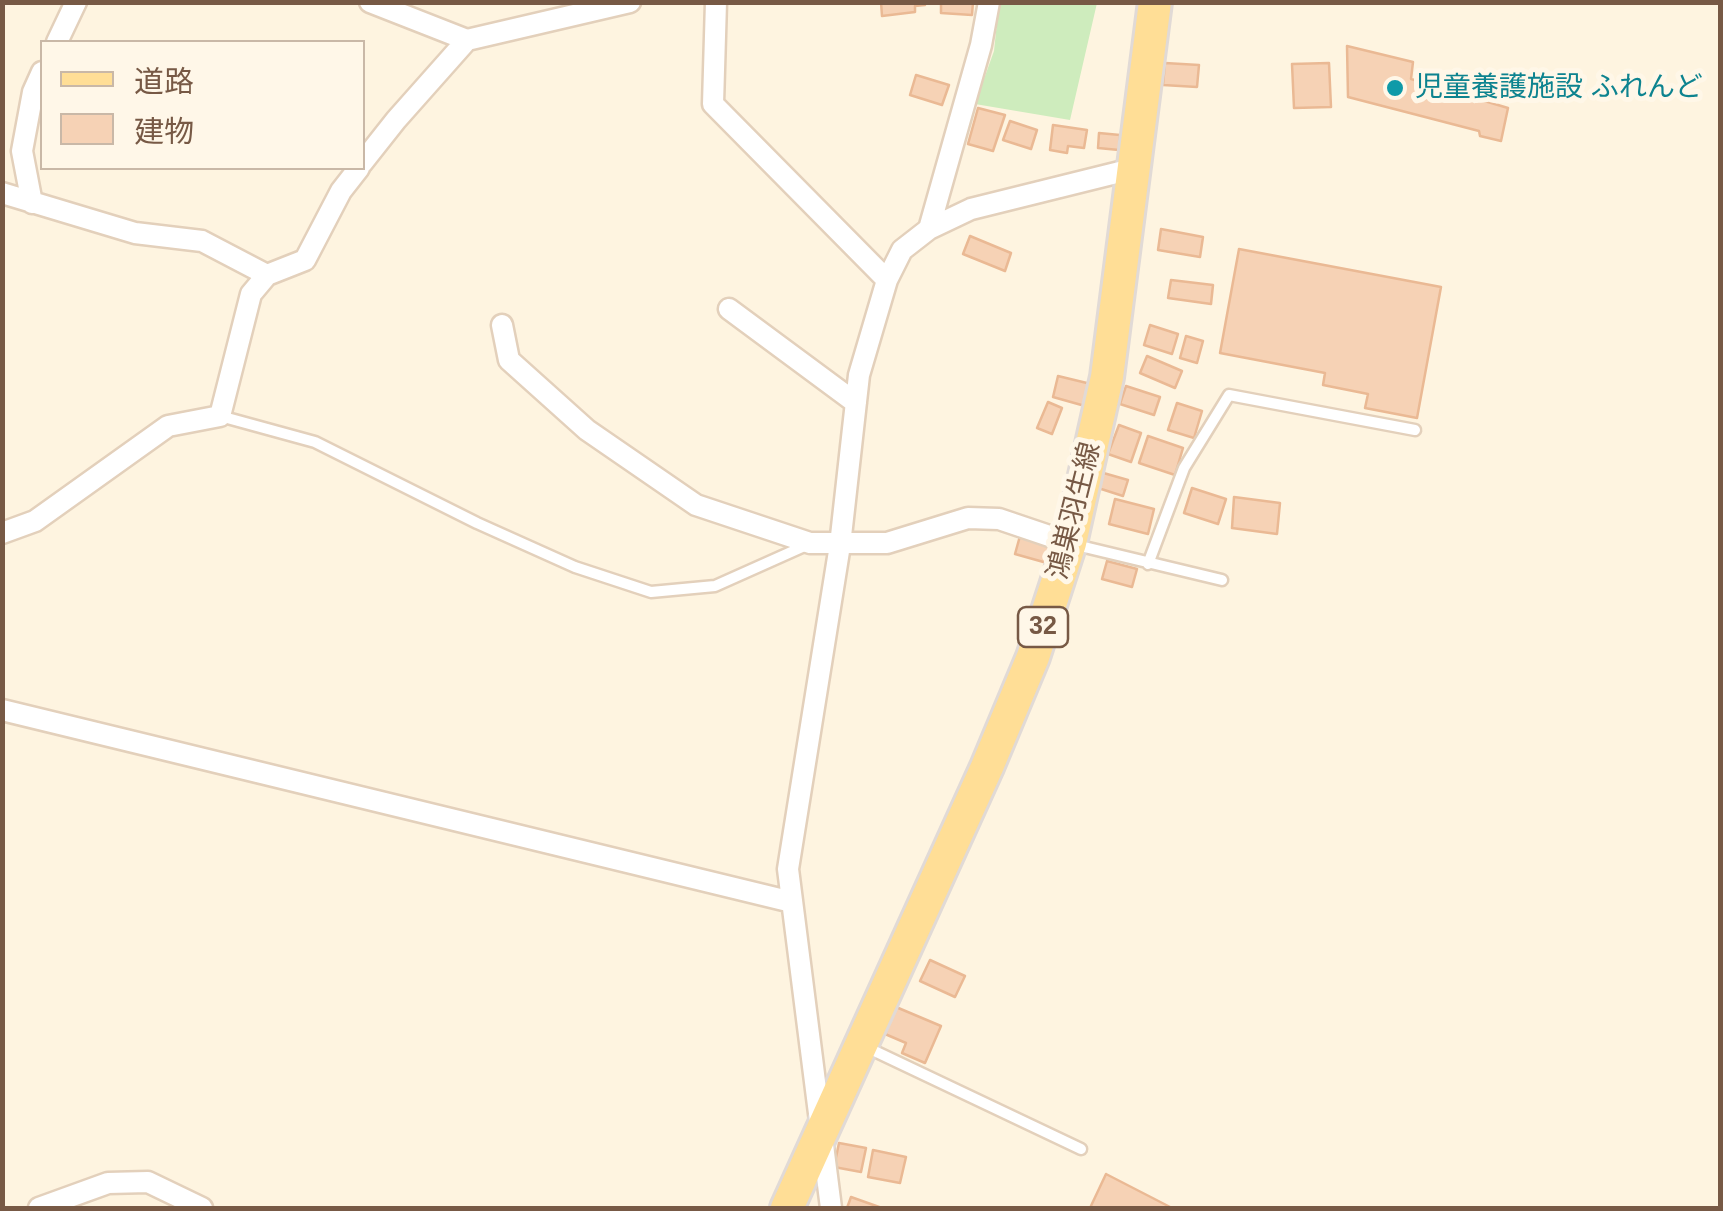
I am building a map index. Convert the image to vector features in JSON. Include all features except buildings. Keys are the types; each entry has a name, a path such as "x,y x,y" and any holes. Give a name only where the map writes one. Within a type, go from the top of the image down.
{"main road":[{"name":"鴻巣羽生線","path":"787,1208 1033,657 1070,543 1107,377 1155,2"}],"street":[{"path":"57,40 76,2"},
{"path":"370,2 467,40 630,2"},
{"path":"716,2 713,104 887,280"},
{"path":"930,228 982,46 989,2"},
{"path":"365,160 467,40"},
{"path":"32,203 22,151 33,92 40,76"},
{"path":"2,533 35,521 168,426 220,416 252,294 267,275 306,260 342,190 357,170"},
{"path":"831,1208 788,869 840,545 859,375 887,280 902,250 930,228 971,210 1134,171"},
{"path":"2,193 135,232 202,240 267,275"},
{"path":"729,308 856,403"},
{"path":"502,325 509,360 587,430 696,505 810,543 888,544 968,518 1000,519 1070,543"},
{"path":"2,710 792,902"},
{"path":"39,1208 108,1182 148,1182 202,1208"}],"lane":[{"path":"1148,564 1184,468 1230,395 1415,430"},
{"path":"220,416 315,442 575,567 651,592 715,586 810,543"},
{"path":"1070,543 1222,580"},
{"path":"861,1045 1081,1150"}],"green space":[{"path":"999,3 1097,3 1070,120 975,104 994,51"}],"place":[{"name":"児童養護施設 ふれんど","path":"1395,88"}]}
